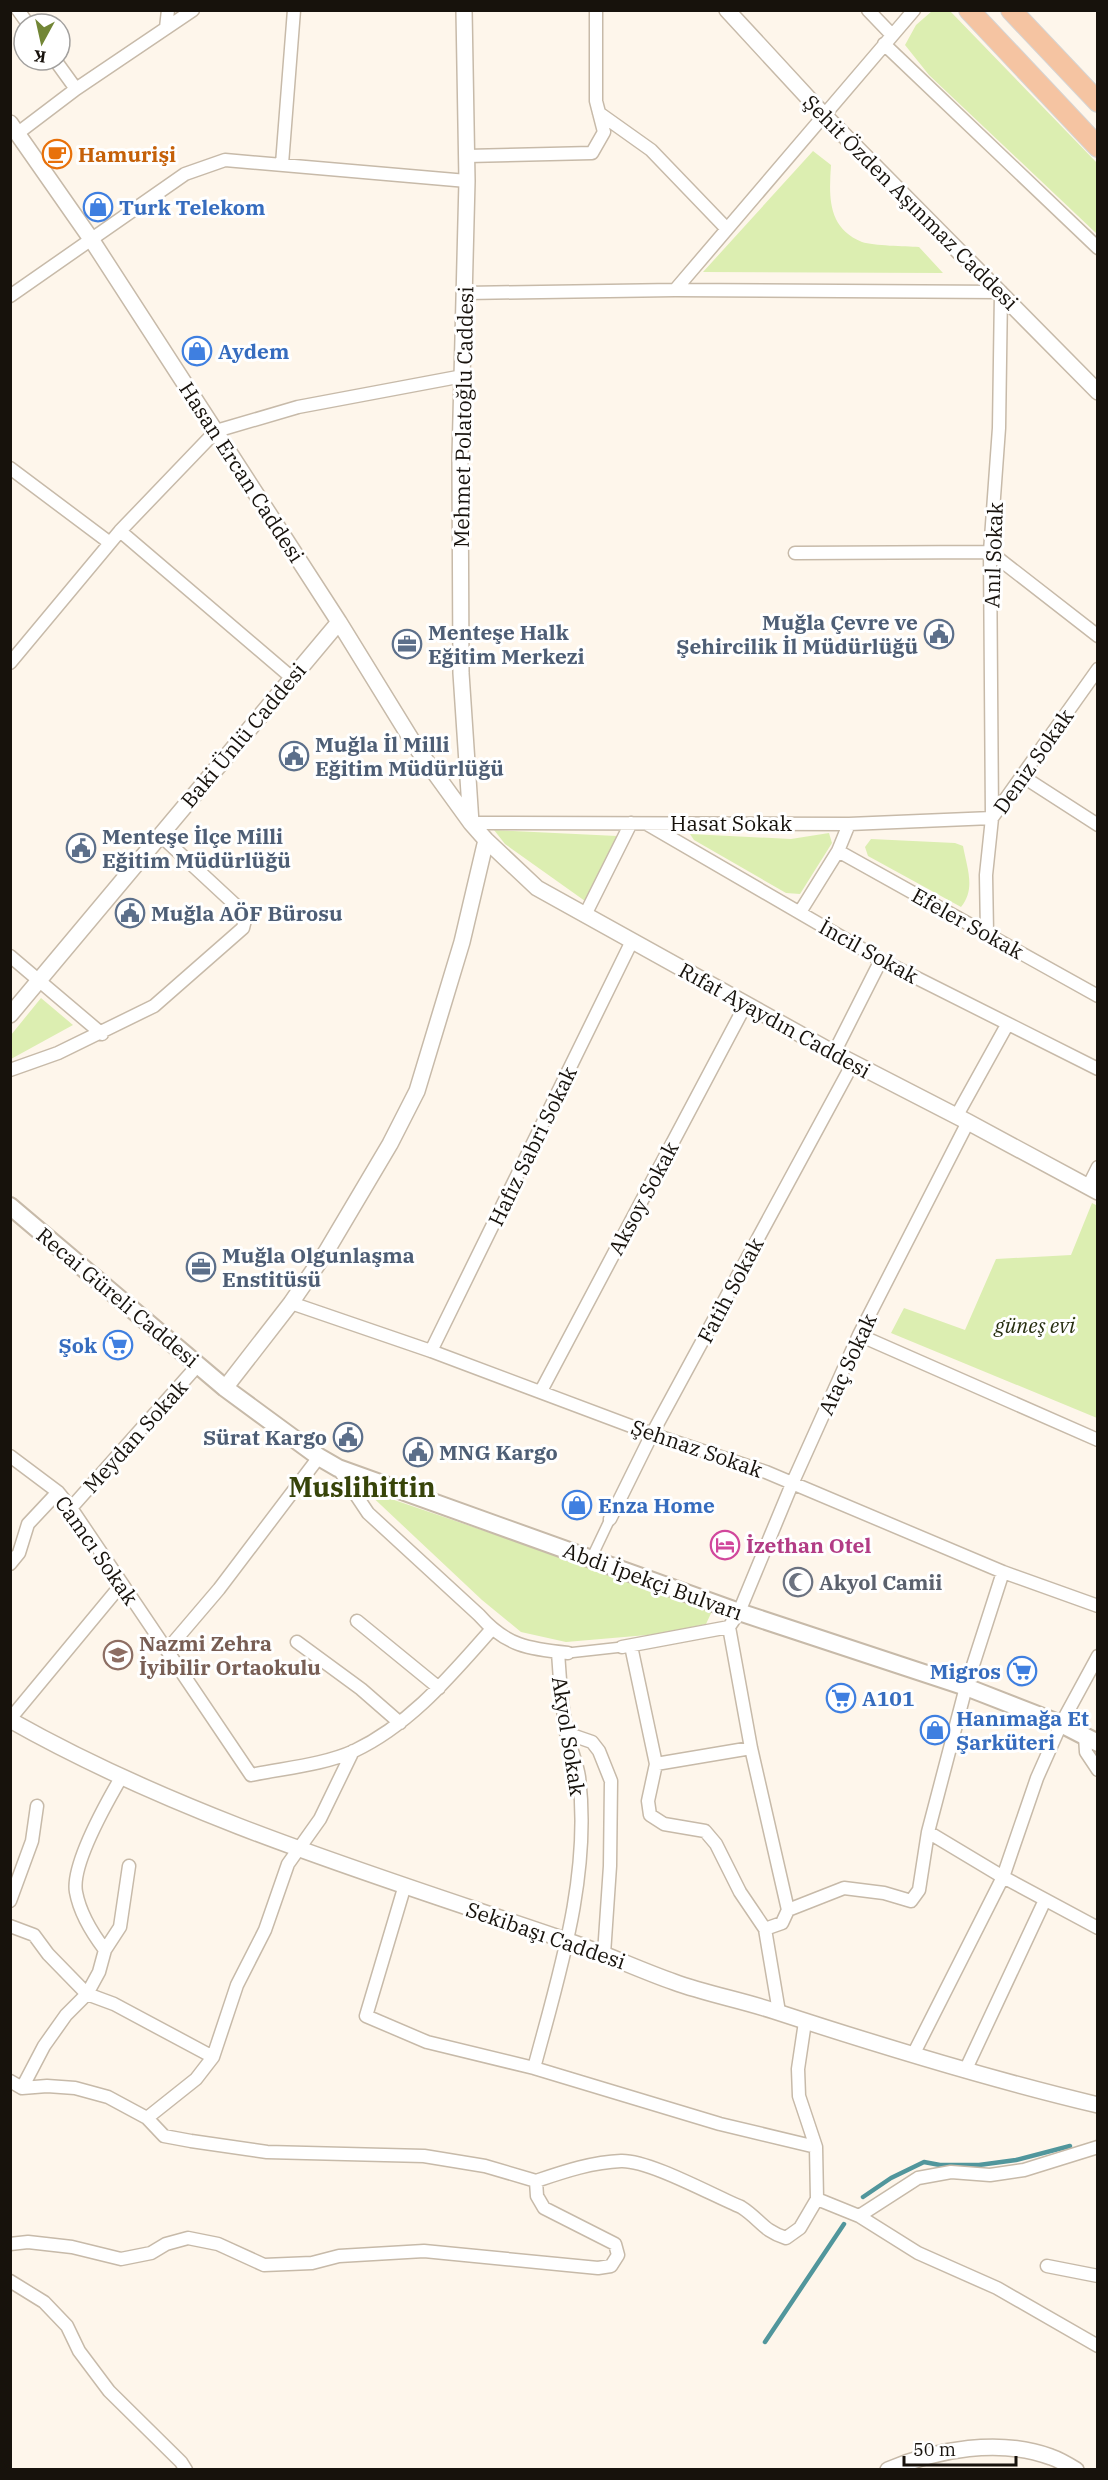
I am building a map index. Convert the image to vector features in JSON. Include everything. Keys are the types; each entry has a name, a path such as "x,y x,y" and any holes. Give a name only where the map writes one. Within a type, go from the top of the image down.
{"main road":[{"path":"969,10 1098,147"},
{"path":"1011,10 1098,102"},
{"name":"Recai Güreli Caddesi","path":"10,1206 225,1388"},
{"name":"Abdi İpekçi Bulvarı","path":"225,1388 319,1457 338,1468 739,1612 966,1687 1061,1724 1091,1739"}],"street":[{"path":"166,28 168,10"},
{"path":"14,128 193,10"},
{"path":"282,164 294,10"},
{"name":"Mehmet Polatoğlu Caddesi","path":"464,10 468,181 460,458 461,673 471,823"},
{"path":"467,156 592,153 604,132 596,101 596,10"},
{"name":"Şehit Özden Aşınmaz Caddesi","path":"727,10 823,114 1098,392"},
{"path":"868,10 888,40 1098,248"},
{"path":"675,290 914,10"},
{"path":"64,72 76,89"},
{"path":"599,113 651,150 727,229"},
{"name":"Hasan Ercan Caddesi","path":"14,128 91,239 216,431 416,747 471,823"},
{"path":"10,296 185,174 225,160 468,181"},
{"path":"466,293 675,290 1001,292"},
{"name":"Anıl Sokak","path":"992,818 990,552 999,428 1001,292"},
{"path":"10,663 120,531 216,431 298,407 463,376"},
{"path":"10,468 110,543"},
{"path":"120,531 291,677"},
{"path":"795,553 990,552 1098,636"},
{"name":"Baki Ünlü Caddesi","path":"10,1015 339,622"},
{"name":"Deniz Sokak","path":"987,933 986,875 992,818 1098,669"},
{"path":"1022,776 1098,825"},
{"name":"Hasat Sokak","path":"471,823 849,824 992,818"},
{"name":"Rıfat Ayaydın Caddesi","path":"471,823 537,888 834,1053 1093,1190"},
{"path":"585,915 631,823"},
{"name":"İncil Sokak","path":"646,823 881,960 1098,1069"},
{"path":"800,912 838,851 849,824"},
{"path":"10,1070 102,1034 154,1006 243,928 245,920 243,912 160,835"},
{"path":"225,1388 291,1303 326,1252 390,1144 417,1091 462,942 486,840"},
{"name":"Efeler Sokak","path":"838,851 1098,996"},
{"name":"Hafız Sabri Sokak","path":"431,1351 632,941"},
{"path":"10,956 102,1034"},
{"path":"834,1053 881,960"},
{"name":"Aksoy Sokak","path":"540,1391 746,1004"},
{"name":"Ataç Sokak","path":"729,1627 739,1612 792,1484 860,1335 1007,1025"},
{"name":"Fatih Sokak","path":"610,1519 652,1434 854,1063"},
{"path":"1093,1190 1098,1167"},
{"name":"Şehnaz Sokak","path":"291,1303 431,1351 652,1434 766,1472 1003,1572 1098,1606"},
{"path":"860,1335 1098,1440"},
{"name":"Meydan Sokak","path":"71,1508 198,1365"},
{"name":"Camcı Sokak","path":"10,1456 58,1492 71,1508 251,1775 314,1763 353,1751"},
{"path":"167,1650 219,1589 319,1457"},
{"path":"338,1468 368,1513 479,1615 491,1630 504,1639 528,1649 563,1653 626,1647 729,1627 751,1748 788,1910 782,1923 765,1929"},
{"path":"10,1564 19,1553 28,1524 58,1492"},
{"path":"591,1559 610,1519"},
{"path":"788,1910 844,1888 884,1893 912,1901 919,1890 928,1832 966,1687 1003,1572"},
{"path":"10,1719 121,1585"},
{"path":"357,1621 440,1688"},
{"path":"147,2118 196,2079 213,2057 237,1985 265,1930 288,1864 320,1819 353,1751 400,1723 440,1688 491,1630"},
{"path":"297,1642 361,1689 400,1723"},
{"path":"626,1647 656,1764 648,1801 650,1815 664,1824 705,1831 716,1844 740,1892 765,1929 779,2012"},
{"name":"Akyol Sokak","path":"534,2068 568,1941 576,1891 581,1823 579,1775 566,1732 562,1708 563,1653"},
{"path":"913,2055 1003,1877 1037,1778 1061,1724 1098,1656"},
{"name":"Sekibaşı Caddesi","path":"10,1719 173,1801 604,1954 676,1983 779,2012 1006,2083 1098,2105"},
{"path":"566,1732 592,1742 599,1751 611,1781 610,1866 604,1954"},
{"path":"1091,1739 1086,1752 1098,1770"},
{"path":"656,1764 751,1748"},
{"path":"105,1950 89,1929 76,1892 76,1876 98,1818 122,1776"},
{"path":"10,1901 32,1841 37,1806"},
{"path":"928,1832 1003,1877 1098,1928"},
{"path":"16,2084 66,2015 87,1994 99,1972 105,1950 120,1927 129,1866"},
{"path":"405,1885 366,2016 427,2042 534,2068 720,2124 816,2147"},
{"path":"966,2071 1045,1900"},
{"path":"10,1926 34,1935 48,1954 87,1994 114,2004 213,2057"},
{"path":"16,2084 75,2088 108,2097 147,2118 164,2136 267,2152 424,2156 485,2166 536,2181 576,2168 622,2161 646,2164 741,2207 752,2213 770,2233 786,2238 800,2228 817,2199 816,2147 799,2096 798,2069 805,2022"},
{"path":"859,2216 918,2178 951,2172 990,2175 1024,2170 1097,2148"},
{"path":"10,2244 28,2242 72,2247 121,2259 151,2253 166,2244 188,2238 219,2244 264,2265 312,2263 339,2256 424,2251 597,2268 611,2266 618,2256 615,2244 544,2208 537,2196 536,2181"},
{"path":"817,2199 859,2216 918,2253 997,2288 1098,2346"},
{"path":"1047,2266 1098,2276"},
{"path":"10,2281 44,2302 67,2326 79,2351 109,2391 186,2469"},
{"path":"888,2469 935,2454 980,2448 1018,2449 1052,2457 1076,2469"}],"green space":[{"path":"932,11 950,11 1097,163 1097,234 929,75 905,45 916,25"},
{"path":"813,151 831,165 831,199 836,220 842,228 862,242 919,247 943,273 703,272"},
{"path":"494,830 617,836 585,901 505,844"},
{"path":"829,833 832,843 800,894 786,893 694,840 690,834 791,839"},
{"path":"871,839 955,843 963,846 969,886 966,900 961,907 868,856 865,847"},
{"path":"41,998 73,1025 11,1059 11,1035"},
{"name":"güneş evi","path":"1092,1203 1098,1206 1097,1418 891,1333 904,1308 965,1330 996,1259 1071,1255"},
{"path":"365,1490 713,1609 706,1624 659,1634 566,1642 521,1632 482,1600"}],"waterway":[{"path":"863,2197 891,2178 924,2162 940,2165 979,2165 1016,2160 1070,2146"},
{"path":"765,2342 844,2224"}],"place":[{"name":"Hamurişi","path":"57,154"},
{"name":"Turk Telekom","path":"98,207"},
{"name":"Aydem","path":"197,351"},
{"name":"Muğla Çevre ve Şehircilik İl Müdürlüğü","path":"939,634"},
{"name":"Menteşe Halk Eğitim Merkezi","path":"407,644"},
{"name":"Muğla İl Milli Eğitim Müdürlüğü","path":"294,756"},
{"name":"Menteşe İlçe Milli Eğitim Müdürlüğü","path":"81,848"},
{"name":"Muğla AÖF Bürosu","path":"130,913"},
{"name":"Muğla Olgunlaşma Enstitüsü","path":"201,1267"},
{"name":"Şok","path":"118,1345"},
{"name":"Sürat Kargo","path":"348,1437"},
{"name":"MNG Kargo","path":"418,1452"},
{"name":"Enza Home","path":"577,1505"},
{"name":"İzethan Otel","path":"725,1545"},
{"name":"Akyol Camii","path":"798,1582"},
{"name":"Nazmi Zehra İyibilir Ortaokulu","path":"118,1655"},
{"name":"Migros","path":"1022,1671"},
{"name":"A101","path":"841,1698"},
{"name":"Hanımağa Et Şarküteri","path":"935,1730"}],"district":[{"name":"Muslihittin","path":"362,1486"}]}
